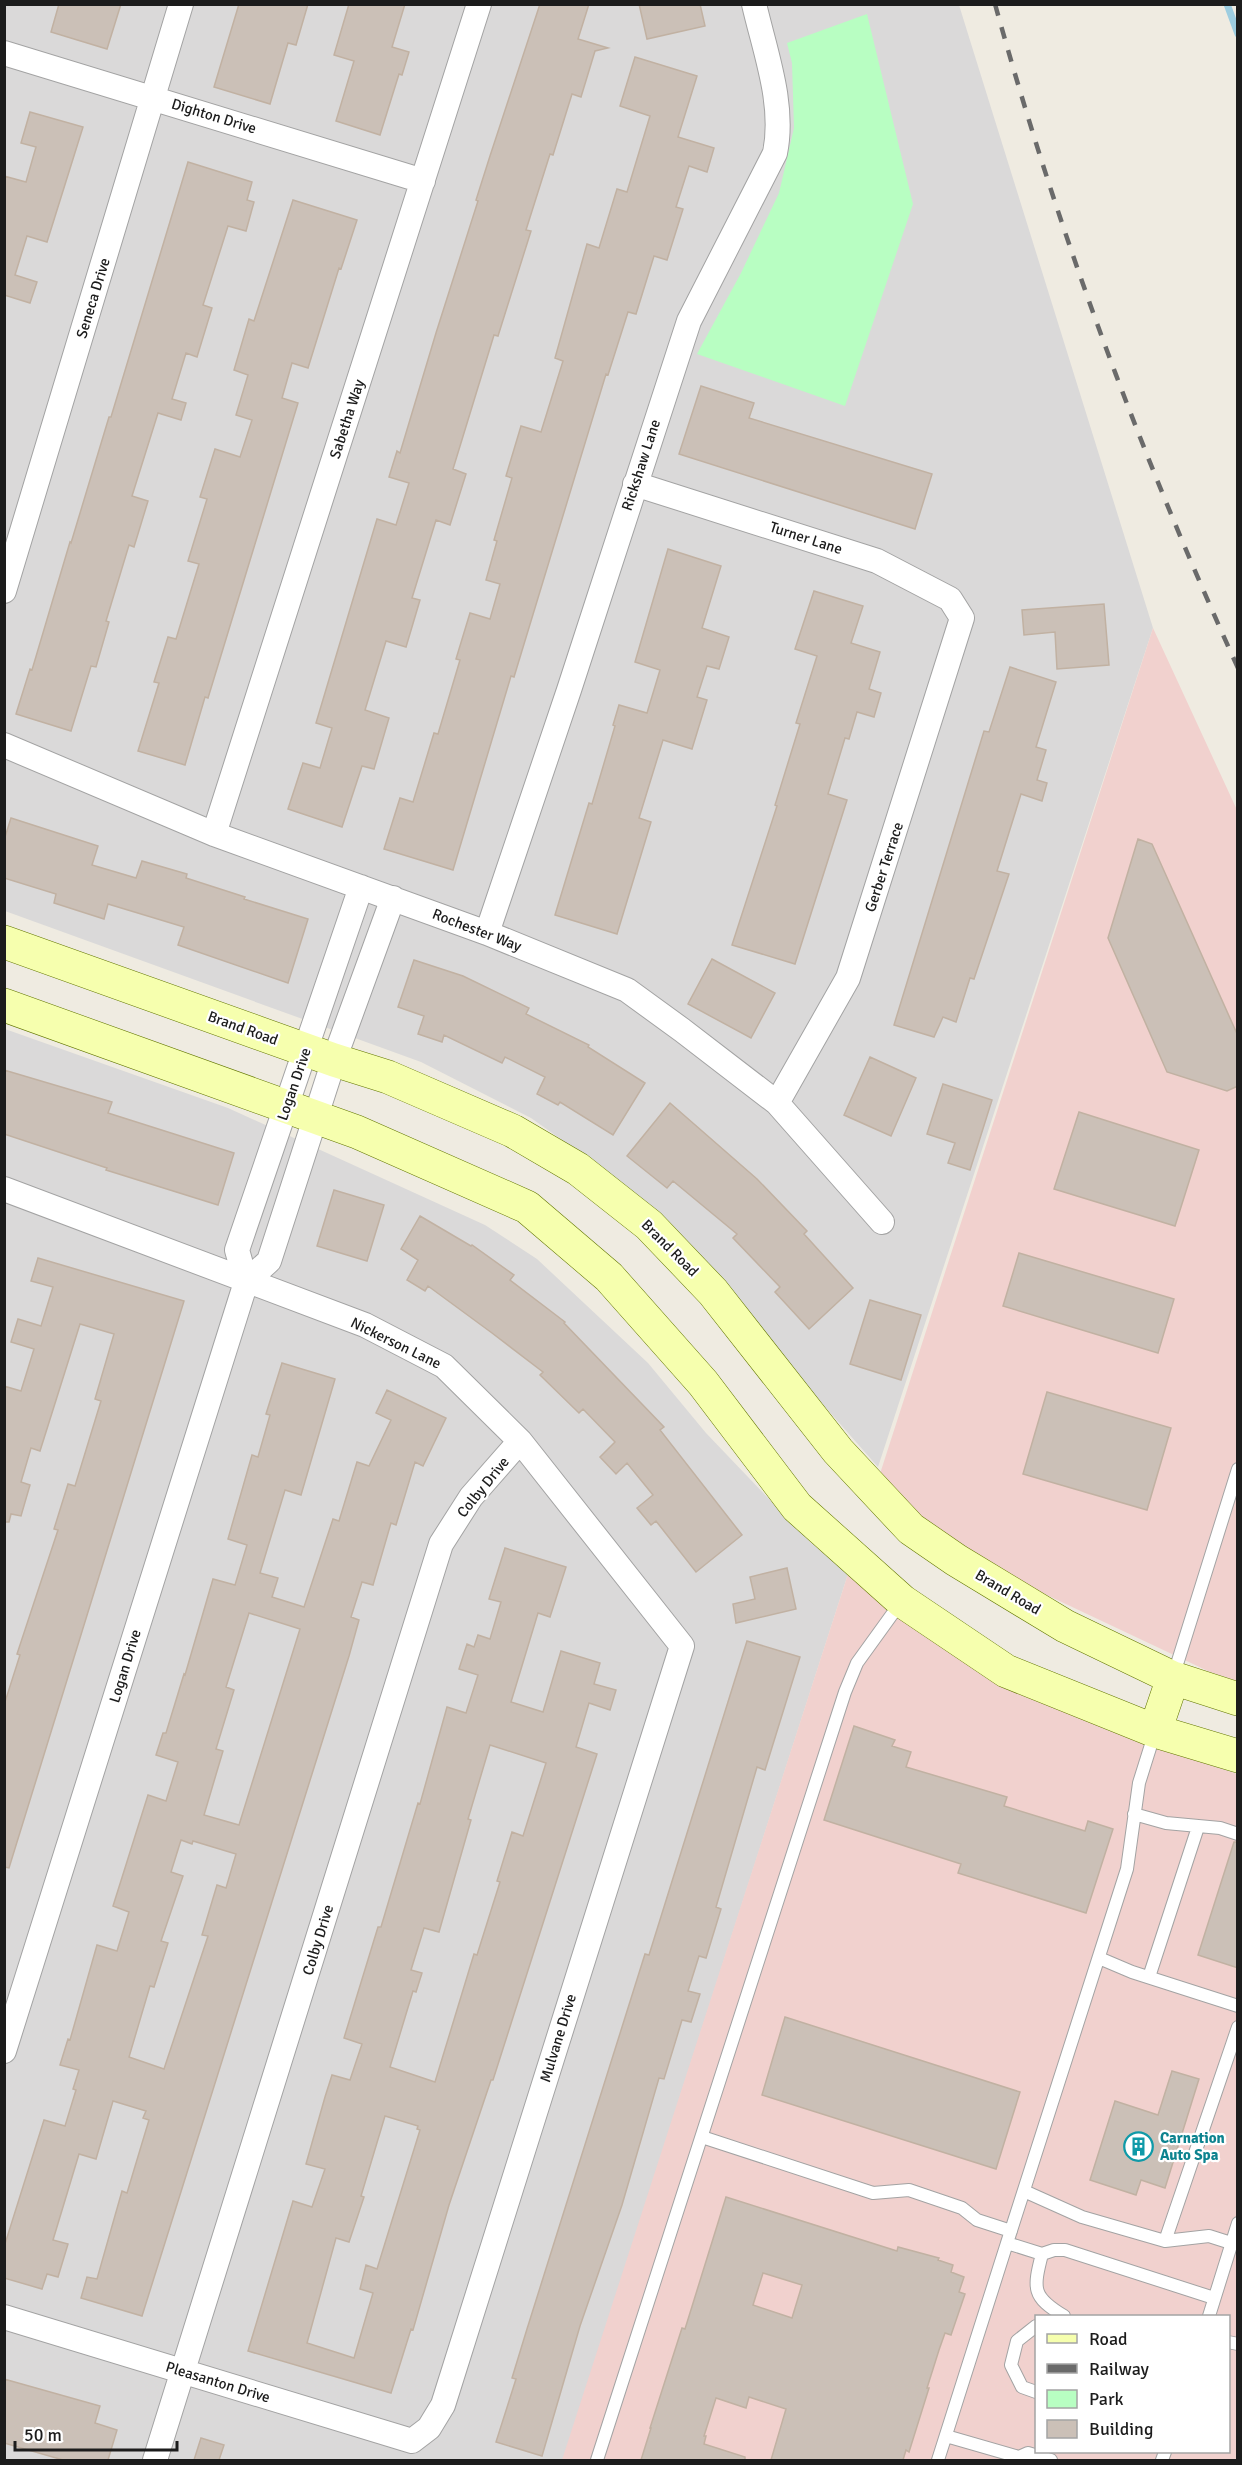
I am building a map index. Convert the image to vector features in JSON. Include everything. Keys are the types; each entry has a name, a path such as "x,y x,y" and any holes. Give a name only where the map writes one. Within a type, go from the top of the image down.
{"main road":[{"name":"Brand Road","path":"4,942 319,1055 388,1077 513,1131 578,1169 649,1225 713,1292 838,1451 911,1529 956,1560 1065,1626 1173,1678 1238,1699"},
{"path":"4,1005 357,1132 527,1207 609,1277 703,1383 797,1507 902,1601 1006,1671 1155,1731 1238,1756"},
{"path":"1155,1731 1173,1678"}],"street":[{"name":"Seneca Drive","path":"4,591 181,4"},
{"name":"Sabetha Way","path":"214,834 479,4"},
{"name":"Rickshaw Lane","path":"487,933 570,690 689,321 775,153 779,133 777,108 754,4"},
{"name":"Dighton Drive","path":"4,53 423,181"},
{"name":"Turner Lane","path":"635,484 877,561 950,599 962,618"},
{"name":"Gerber Terrace","path":"777,1103 848,978 962,618"},
{"name":"Rochester Way","path":"4,745 214,834 487,933 627,990 777,1103 882,1222"},
{"name":"Logan Drive","path":"246,1282 237,1250 300,1112 319,1055 361,886"},
{"name":"Logan Drive","path":"319,1055 393,898"},
{"name":"Logan Drive","path":"4,2051 246,1282 269,1261 300,1112"},
{"name":"Nickerson Lane","path":"4,1190 366,1325 444,1366 520,1442 682,1646"},
{"name":"Colby Drive","path":"155,2460 441,1544 471,1497 520,1442"},
{"name":"Mulvane Drive","path":"429,2428 443,2404 682,1646"},
{"name":"Pleasanton Drive","path":"4,2317 412,2441 429,2428"}],"lane":[{"path":"1173,1678 1238,1469"},
{"path":"597,2460 844,1692 857,1663 902,1601"},
{"path":"938,2460 1127,1869 1139,1783 1155,1731"},
{"path":"1134,1814 1166,1823 1220,1828 1238,1834"},
{"path":"1149,1977 1198,1827"},
{"path":"1099,1958 1238,2006"},
{"path":"1165,2241 1238,2027"},
{"path":"702,2137 873,2193 909,2190 962,2208 977,2220 1042,2254 1054,2250 1065,2250 1214,2298"},
{"path":"1024,2191 1082,2217 1165,2241 1209,2236 1231,2243"},
{"path":"1209,2315 1238,2223"},
{"path":"1042,2254 1036,2277 1037,2293 1046,2306 1062,2315"},
{"path":"1035,2327 1017,2341 1011,2365 1022,2387 1035,2392"},
{"path":"946,2436 1019,2459 1028,2453 1051,2460"}],"shaded area":[{"path":"5,5 959,5 1153,628 878,1467 812,1392 725,1281 674,1227 610,1174 531,1118 421,1062 5,911"},
{"path":"1153,628 1237,810 1237,1681 1210,1672 979,1563 877,1483"},
{"path":"5,1029 228,1108 485,1225 537,1259 648,1363 706,1433 810,1542 848,1574 563,2460 5,2460"},
{"path":"848,1574 976,1669 1107,1730 1237,1774 1237,2460 562,2460"}],"green space":[{"path":"867,14 913,204 845,406 697,354 741,273 779,193 794,128 792,63 787,43"}],"building":[{"path":"59,4 121,4 107,49 51,32"},
{"path":"239,4 308,4 296,45 288,43 270,104 214,87"},
{"path":"349,4 405,4 392,47 409,52 402,75 399,74 380,135 336,121 354,61 334,55"},
{"path":"540,4 589,4 578,39 608,48 595,51 581,97 572,94 553,155 550,154 526,230 531,231 498,336 494,335 453,469 466,474 450,525 436,520 412,598 420,600 406,647 386,641 365,710 389,718 374,769 362,766 342,827 288,809 303,763 320,768 332,728 316,723 377,519 396,525 409,483 389,477 397,451 400,453 478,201 476,200"},
{"path":"639,4 700,4 705,26 647,39"},
{"path":"635,57 697,76 678,137 714,148 707,172 689,166 676,207 683,209 667,260 654,256 636,314 628,312 608,375 606,374 514,677 511,676 453,870 384,849 400,798 413,802 434,733 438,734 460,660 456,659 470,613 490,619 500,584 486,580 497,541 494,540 512,478 506,476 521,426 541,432 563,361 555,358 587,244 599,248 617,189 627,192 650,116 620,106"},
{"path":"30,112 83,127 47,242 27,236 15,275 37,282 30,303 4,295 4,176 26,182 36,147 21,143"},
{"path":"188,162 252,182 247,200 254,202 246,231 228,226 203,305 212,308 197,357 186,353 172,399 186,403 181,420 158,413 132,496 148,501 134,547 129,545 106,621 109,622 96,667 91,666 71,731 16,714 30,669 32,670 109,417 111,417"},
{"path":"293,200 357,220 341,269 339,268 308,368 292,363 282,398 298,403 208,698 205,697 185,765 138,751 159,683 154,682 168,637 176,639 199,564 188,561 207,499 200,497 215,449 240,457 252,420 236,415 248,375 234,370 249,319 254,321"},
{"path":"701,386 754,403 749,418 932,474 915,529 679,454"},
{"path":"668,549 721,566 702,628 729,637 719,669 707,666 697,697 707,700 692,749 663,740 639,818 651,822 617,934 555,915 589,803 592,804 619,705 647,713 660,670 635,662"},
{"path":"814,591 863,606 851,643 880,652 869,689 881,693 874,717 857,712 849,739 845,738 828,794 847,800 795,964 732,945 777,806 775,805 800,724 796,723 817,656 795,649"},
{"path":"1104,604 1109,665 1057,669 1055,632 1024,635 1022,610"},
{"path":"1010,667 1056,682 1036,747 1046,750 1037,780 1047,783 1042,801 1021,794 997,871 1009,874 974,979 970,978 956,1022 943,1017 934,1037 894,1025 984,731 989,732"},
{"path":"11,818 98,846 92,865 136,878 142,861 187,874 186,878 308,919 288,983 178,945 184,927 108,904 104,919 54,903 56,894 4,878 4,840"},
{"path":"1138,839 1152,844 1238,1036 1238,1086 1227,1091 1167,1072 1108,938"},
{"path":"712,959 775,993 751,1038 688,1004"},
{"path":"414,960 463,976 529,1008 526,1014 589,1045 588,1047 645,1083 613,1135 560,1102 558,1105 537,1094 545,1077 505,1057 502,1063 444,1035 442,1042 418,1034 424,1016 398,1007"},
{"path":"870,1057 916,1078 891,1136 844,1115"},
{"path":"4,1070 112,1102 108,1113 234,1153 218,1205 106,1170 107,1168 4,1134"},
{"path":"943,1084 992,1100 970,1170 948,1163 955,1143 927,1134"},
{"path":"670,1103 757,1179 807,1231 804,1234 853,1288 809,1329 775,1292 780,1287 733,1238 737,1234 673,1181 667,1188 627,1156"},
{"path":"1079,1112 1199,1150 1175,1226 1054,1189"},
{"path":"334,1190 384,1205 367,1261 317,1246"},
{"path":"420,1216 472,1245 514,1275 510,1280 565,1322 664,1427 660,1430 742,1535 696,1572 656,1521 651,1525 637,1508 653,1495 627,1463 616,1474 600,1457 615,1442 583,1409 579,1413 540,1375 543,1372 428,1286 425,1291 407,1280 418,1260 401,1249"},
{"path":"1019,1253 1174,1299 1158,1353 1003,1306"},
{"path":"38,1258 184,1301 9,1868 4,1867 4,1705 20,1655 17,1654 58,1530 54,1529 68,1484 75,1486 101,1401 95,1399 114,1334 80,1324 40,1451 31,1448 21,1482 30,1485 21,1516 11,1514 9,1522 4,1522 4,1386 21,1391 34,1349 11,1342 18,1319 41,1326 53,1287 31,1281"},
{"path":"870,1300 921,1315 901,1380 850,1364"},
{"path":"282,1363 335,1379 301,1495 285,1490 260,1573 278,1578 272,1597 304,1607 333,1519 339,1521 357,1462 369,1466 391,1420 376,1413 387,1390 446,1418 423,1466 415,1462 396,1525 391,1523 373,1585 362,1582 351,1617 359,1620 349,1656 142,2316 81,2298 87,2277 97,2279 122,2191 127,2193 149,2120 143,2118 146,2111 113,2101 96,2159 79,2154 53,2240 68,2244 58,2277 47,2274 42,2289 4,2278 4,2247 44,2120 65,2126 76,2090 73,2089 79,2070 60,2065 68,2039 70,2040 97,1945 117,1951 129,1912 113,1906 148,1795 166,1801 178,1762 156,1755 163,1733 166,1733 185,1675 213,1579 235,1585 247,1545 228,1539 252,1455 258,1457 270,1415 266,1414","holes":["249,1613 300,1629 239,1825 204,1815 223,1751 216,1749 234,1690 226,1687","181,1840 192,1844 193,1841 236,1854 226,1888 217,1885 202,1935 208,1936 164,2069 129,2057 150,1986 154,1987 168,1943 161,1941 183,1876 171,1872"]},
{"path":"1047,1392 1171,1428 1147,1510 1023,1474"},
{"path":"505,1548 566,1567 550,1617 538,1613 511,1702 543,1712 561,1651 600,1663 594,1684 616,1690 610,1710 589,1703 576,1747 597,1754 493,2080 491,2080 449,2205 413,2330 411,2329 391,2393 248,2351 293,2201 312,2207 325,2169 306,2164 325,2097 332,2075 350,2080 362,2044 344,2038 378,1927 381,1927 418,1803 420,1804 447,1707 466,1713 478,1675 459,1669 467,1644 474,1647 478,1635 490,1639 501,1602 489,1599","holes":["490,1745 546,1763 523,1836 512,1832 497,1881 500,1882 477,1955 474,1954 435,2082 390,2067 413,1991 416,1992 422,1973 411,1970 424,1928 439,1932","385,2116 418,2126 417,2129 420,2130 377,2269 366,2265 360,2289 373,2293 354,2358 307,2343 336,2238 349,2242 364,2197 361,2196"]},
{"path":"787,1568 796,1609 736,1623 733,1604 755,1599 750,1577"},
{"path":"747,1641 800,1657 765,1770 757,1767 716,1907 721,1909 706,1958 699,1956 688,1991 700,1994 691,2022 682,2020 664,2079 659,2078 622,2205 580,2326 542,2456 496,2442 516,2379 512,2378 645,1954 649,1955"},
{"path":"854,1726 895,1740 892,1746 911,1752 906,1767 1007,1797 1004,1806 1085,1831 1088,1821 1113,1829 1086,1913 958,1873 961,1864 824,1820"},
{"path":"1234,1842 1238,1842 1238,1968 1198,1955"},
{"path":"785,2017 1020,2092 996,2169 762,2095"},
{"name":"Carnation Auto Spa","path":"1172,2071 1199,2079 1165,2188 1141,2180 1136,2195 1090,2180 1115,2101 1158,2115"},
{"path":"726,2197 897,2251 898,2247 939,2258 938,2260 953,2265 951,2272 964,2277 959,2292 965,2294 951,2335 945,2333 909,2452 906,2450 903,2460 771,2460 786,2409 749,2397 746,2408 716,2398 704,2436 706,2436 704,2444 745,2457 745,2460 641,2460 682,2328 685,2329","holes":["763,2273 802,2285 792,2318 753,2305"]},
{"path":"4,2379 100,2406 95,2423 117,2430 108,2460 63,2460 4,2443"},
{"path":"201,2438 224,2445 219,2460 194,2460"}],"waterway":[{"path":"1227,4 1238,34"}],"railway":[{"path":"995,4 1046,174 1103,341 1168,506 1238,668"}],"place":[{"name":"Carnation Auto Spa","path":"1139,2147"}]}
